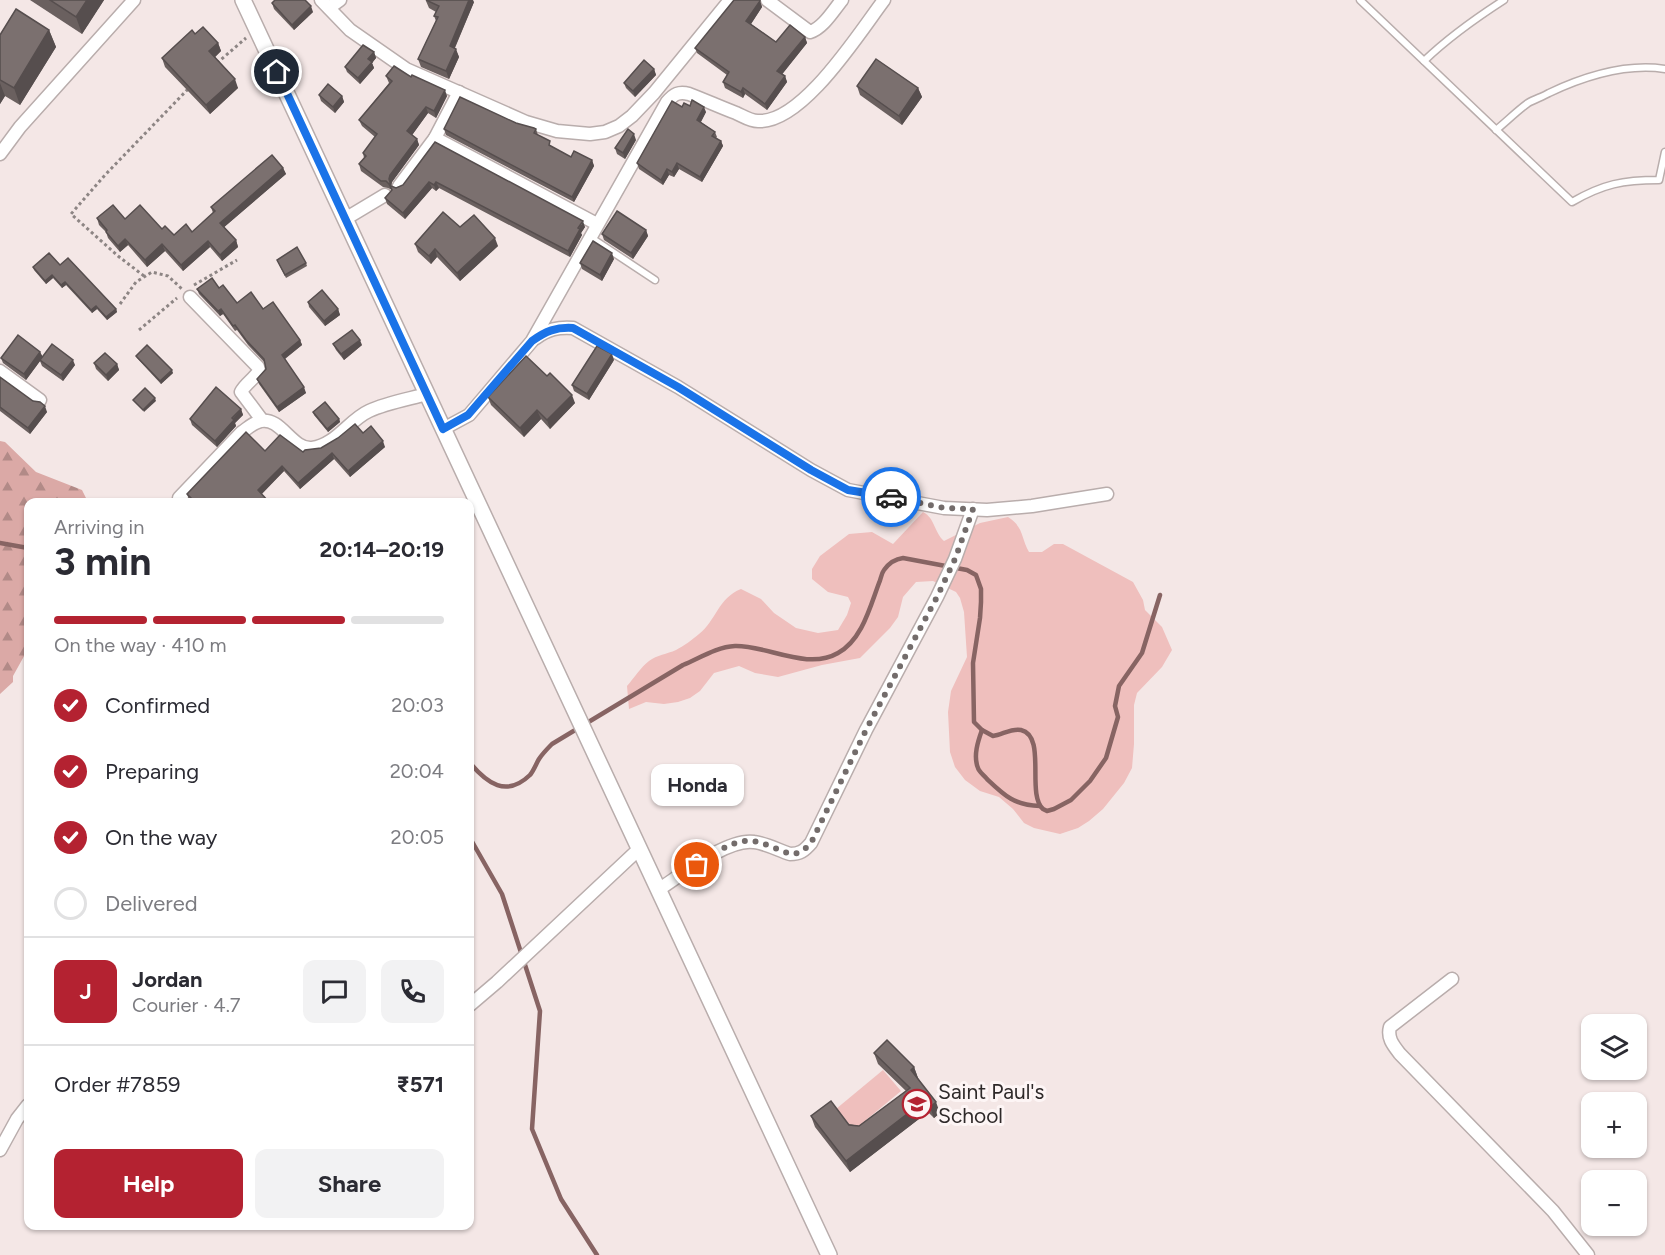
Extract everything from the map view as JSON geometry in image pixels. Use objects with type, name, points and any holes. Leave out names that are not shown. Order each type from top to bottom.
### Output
[{"type":"street","points":[[0,154],[20,127],[134,0]]},
{"type":"street","points":[[243,0],[658,890],[781,1145],[829,1255]]},
{"type":"street","points":[[340,0],[325,4],[350,30],[406,69],[526,122],[557,131],[590,134],[605,132],[619,126],[632,116],[654,93],[729,0]]},
{"type":"street","points":[[767,0],[810,32],[821,25],[842,0]]},
{"type":"street","points":[[443,429],[468,415],[532,341],[667,102],[676,94],[685,92],[755,121],[783,116],[816,87],[884,0]]},
{"type":"street","points":[[399,186],[435,138],[459,92]]},
{"type":"street","points":[[435,138],[597,224]]},
{"type":"street","points":[[345,219],[385,195]]},
{"type":"street","points":[[190,297],[258,368],[256,377],[241,392],[262,420],[279,427],[300,446],[312,448],[328,442],[367,412],[427,394]]},
{"type":"street","points":[[548,314],[678,387],[811,470],[848,490],[944,508],[987,510],[1032,506],[1107,494]]},
{"type":"street","points":[[532,341],[544,332],[558,327],[573,328]]},
{"type":"street","points":[[0,371],[40,400]]},
{"type":"street","points":[[179,498],[242,432],[262,420]]},
{"type":"street","points":[[658,890],[716,852],[733,844],[753,841],[795,854],[802,852],[811,843],[866,730],[947,576],[973,509]]},
{"type":"street","points":[[474,1002],[639,849]]},
{"type":"street","points":[[1452,980],[1390,1027],[1389,1037],[1392,1044],[1553,1211],[1588,1255]]},
{"type":"street","points":[[0,1150],[24,1110]]},
{"type":"lane","points":[[1360,0],[1572,202],[1589,192],[1611,184],[1632,180],[1659,180],[1665,152]]},
{"type":"lane","points":[[1424,61],[1472,20],[1504,0]]},
{"type":"lane","points":[[1496,130],[1528,103],[1568,84],[1599,73],[1646,68],[1665,69]]},
{"type":"lane","points":[[590,237],[655,280]]},
{"type":"path","points":[[212,68],[257,30]]},
{"type":"path","points":[[144,276],[71,214],[105,175],[195,82]]},
{"type":"path","points":[[120,304],[136,282],[152,272],[168,276],[190,297]]},
{"type":"shaded area","points":[[923,512],[930,518],[944,541],[980,523],[1008,517],[1020,529],[1029,552],[1042,552],[1054,544],[1063,544],[1133,582],[1143,600],[1145,610],[1162,627],[1172,650],[1162,667],[1137,693],[1134,705],[1132,768],[1124,783],[1103,809],[1089,821],[1078,828],[1060,834],[1034,828],[1024,823],[999,797],[980,791],[965,780],[955,767],[950,752],[948,712],[951,691],[967,657],[964,612],[956,592],[933,581],[916,582],[903,597],[898,617],[890,628],[860,658],[778,677],[755,673],[739,666],[714,673],[700,691],[690,698],[664,704],[646,702],[629,709],[627,686],[643,666],[652,659],[676,650],[694,638],[710,623],[727,598],[741,589],[761,599],[774,613],[796,628],[818,633],[838,630],[851,603],[848,597],[828,592],[812,579],[812,569],[820,556],[849,534],[872,532],[893,544]]},
{"type":"shaded area","points":[[883,1070],[901,1091],[854,1130],[836,1109]]},
{"type":"green space","points":[[0,441],[5,442],[36,472],[82,490],[86,498],[24,498],[24,656],[13,676],[13,682],[0,694]]},
{"type":"building","points":[[50,0],[87,0],[76,17]]},
{"type":"building","points":[[275,0],[305,0],[311,6],[292,25],[272,3]]},
{"type":"building","points":[[426,0],[469,0],[450,46],[456,49],[446,71],[418,59],[438,17],[434,16],[439,6]]},
{"type":"building","points":[[734,0],[760,0],[746,21],[776,42],[790,25],[805,37],[777,71],[785,76],[765,104],[743,88],[741,92],[723,82],[729,72],[695,48]]},
{"type":"building","points":[[16,9],[49,30],[14,88],[0,80],[0,35]]},
{"type":"building","points":[[203,27],[218,43],[209,51],[235,79],[206,105],[162,58],[192,30],[195,34]]},
{"type":"building","points":[[363,45],[374,52],[368,59],[372,62],[358,78],[345,67]]},
{"type":"building","points":[[876,59],[918,88],[899,116],[857,86]]},
{"type":"building","points":[[644,60],[654,69],[633,91],[624,83]]},
{"type":"building","points":[[394,66],[411,77],[412,75],[445,90],[434,111],[426,107],[407,131],[417,139],[390,175],[391,186],[396,188],[403,185],[435,142],[583,221],[568,251],[436,182],[434,185],[429,182],[403,213],[385,198],[392,190],[389,184],[381,181],[359,164],[366,156],[363,153],[377,134],[359,120],[392,81],[386,76]]},
{"type":"building","points":[[328,84],[342,96],[333,107],[319,95]]},
{"type":"building","points":[[460,97],[516,123],[536,129],[534,133],[550,141],[549,145],[571,157],[574,151],[592,160],[572,197],[444,129]]},
{"type":"building","points":[[692,100],[704,107],[697,120],[715,132],[712,136],[721,141],[700,177],[677,163],[672,172],[667,169],[661,180],[637,163],[672,101],[682,107],[684,103],[690,106]]},
{"type":"building","points":[[628,129],[634,134],[623,153],[615,148]]},
{"type":"building","points":[[272,155],[283,168],[220,223],[236,240],[220,255],[208,241],[181,265],[162,244],[145,260],[125,239],[118,246],[97,218],[113,205],[125,219],[140,205],[162,229],[165,226],[174,235],[186,224],[192,232],[215,211],[211,207]]},
{"type":"building","points":[[617,211],[646,230],[631,253],[602,234]]},
{"type":"building","points":[[443,212],[460,227],[474,215],[495,238],[457,273],[435,249],[429,256],[415,244]]},
{"type":"building","points":[[593,241],[612,253],[600,275],[580,263]]},
{"type":"building","points":[[297,247],[306,263],[285,275],[277,260]]},
{"type":"building","points":[[49,253],[60,265],[68,258],[116,309],[106,317],[96,306],[91,310],[65,282],[61,285],[52,275],[45,281],[33,267]]},
{"type":"building","points":[[212,278],[219,288],[223,285],[237,303],[251,292],[263,309],[273,302],[300,340],[282,355],[304,387],[277,407],[257,379],[266,369],[264,359],[235,325],[233,326],[221,309],[218,311],[197,289]]},
{"type":"building","points":[[322,290],[338,309],[324,321],[308,302]]},
{"type":"building","points":[[352,330],[360,340],[341,354],[333,344]]},
{"type":"building","points":[[18,335],[40,352],[24,374],[1,358]]},
{"type":"building","points":[[52,344],[73,360],[61,375],[40,360]]},
{"type":"building","points":[[147,345],[172,370],[160,381],[136,356]]},
{"type":"building","points":[[597,346],[612,354],[587,394],[572,385]]},
{"type":"building","points":[[105,353],[117,364],[106,375],[94,363]]},
{"type":"building","points":[[526,356],[547,376],[550,373],[572,395],[547,420],[537,410],[520,428],[488,397]]},
{"type":"building","points":[[0,377],[33,401],[45,406],[28,428],[0,407]]},
{"type":"building","points":[[216,387],[241,409],[215,441],[190,419]]},
{"type":"building","points":[[145,388],[155,398],[143,410],[133,400]]},
{"type":"building","points":[[325,402],[339,419],[327,429],[313,412]]},
{"type":"building","points":[[355,424],[363,433],[371,426],[383,441],[348,471],[332,453],[298,483],[282,466],[258,490],[265,498],[191,498],[187,494],[246,432],[265,451],[280,435],[303,452],[321,448]]},
{"type":"building","points":[[887,1040],[914,1067],[911,1070],[936,1102],[930,1107],[924,1101],[846,1161],[811,1116],[831,1101],[849,1125],[859,1126],[910,1088],[874,1053]]},
{"type":"waterway","points":[[0,543],[24,547]]},
{"type":"waterway","points":[[474,767],[490,782],[505,787],[513,786],[530,775],[552,744],[683,665],[721,648],[747,647],[813,659],[826,658],[838,653],[853,640],[859,631],[884,570],[892,562],[903,558],[967,570],[976,575],[981,589],[981,602],[973,663],[974,722],[993,736],[1017,730],[1029,735],[1035,754],[1038,802],[1047,811],[1071,800],[1090,781],[1106,758],[1118,717],[1115,706],[1119,686],[1142,653],[1160,595]]},
{"type":"waterway","points":[[982,730],[976,754],[979,771],[1010,798],[1023,804],[1040,806]]},
{"type":"waterway","points":[[474,845],[502,894],[540,1011],[532,1129],[561,1199],[597,1255]]},
{"type":"way so far","points":[[697,865],[716,852],[741,842],[753,841],[790,854],[802,852],[811,843],[866,730],[937,597],[955,559],[973,509],[944,508],[891,497]]},
{"type":"place","name":"Honda","points":[[697,865]]},
{"type":"place","name":"Saint Paul's School","points":[[917,1104]]},
{"type":"route","points":[[277,72],[443,429],[468,415],[532,341],[544,332],[558,327],[573,328],[678,387],[811,470],[848,490],[891,497]]}]
